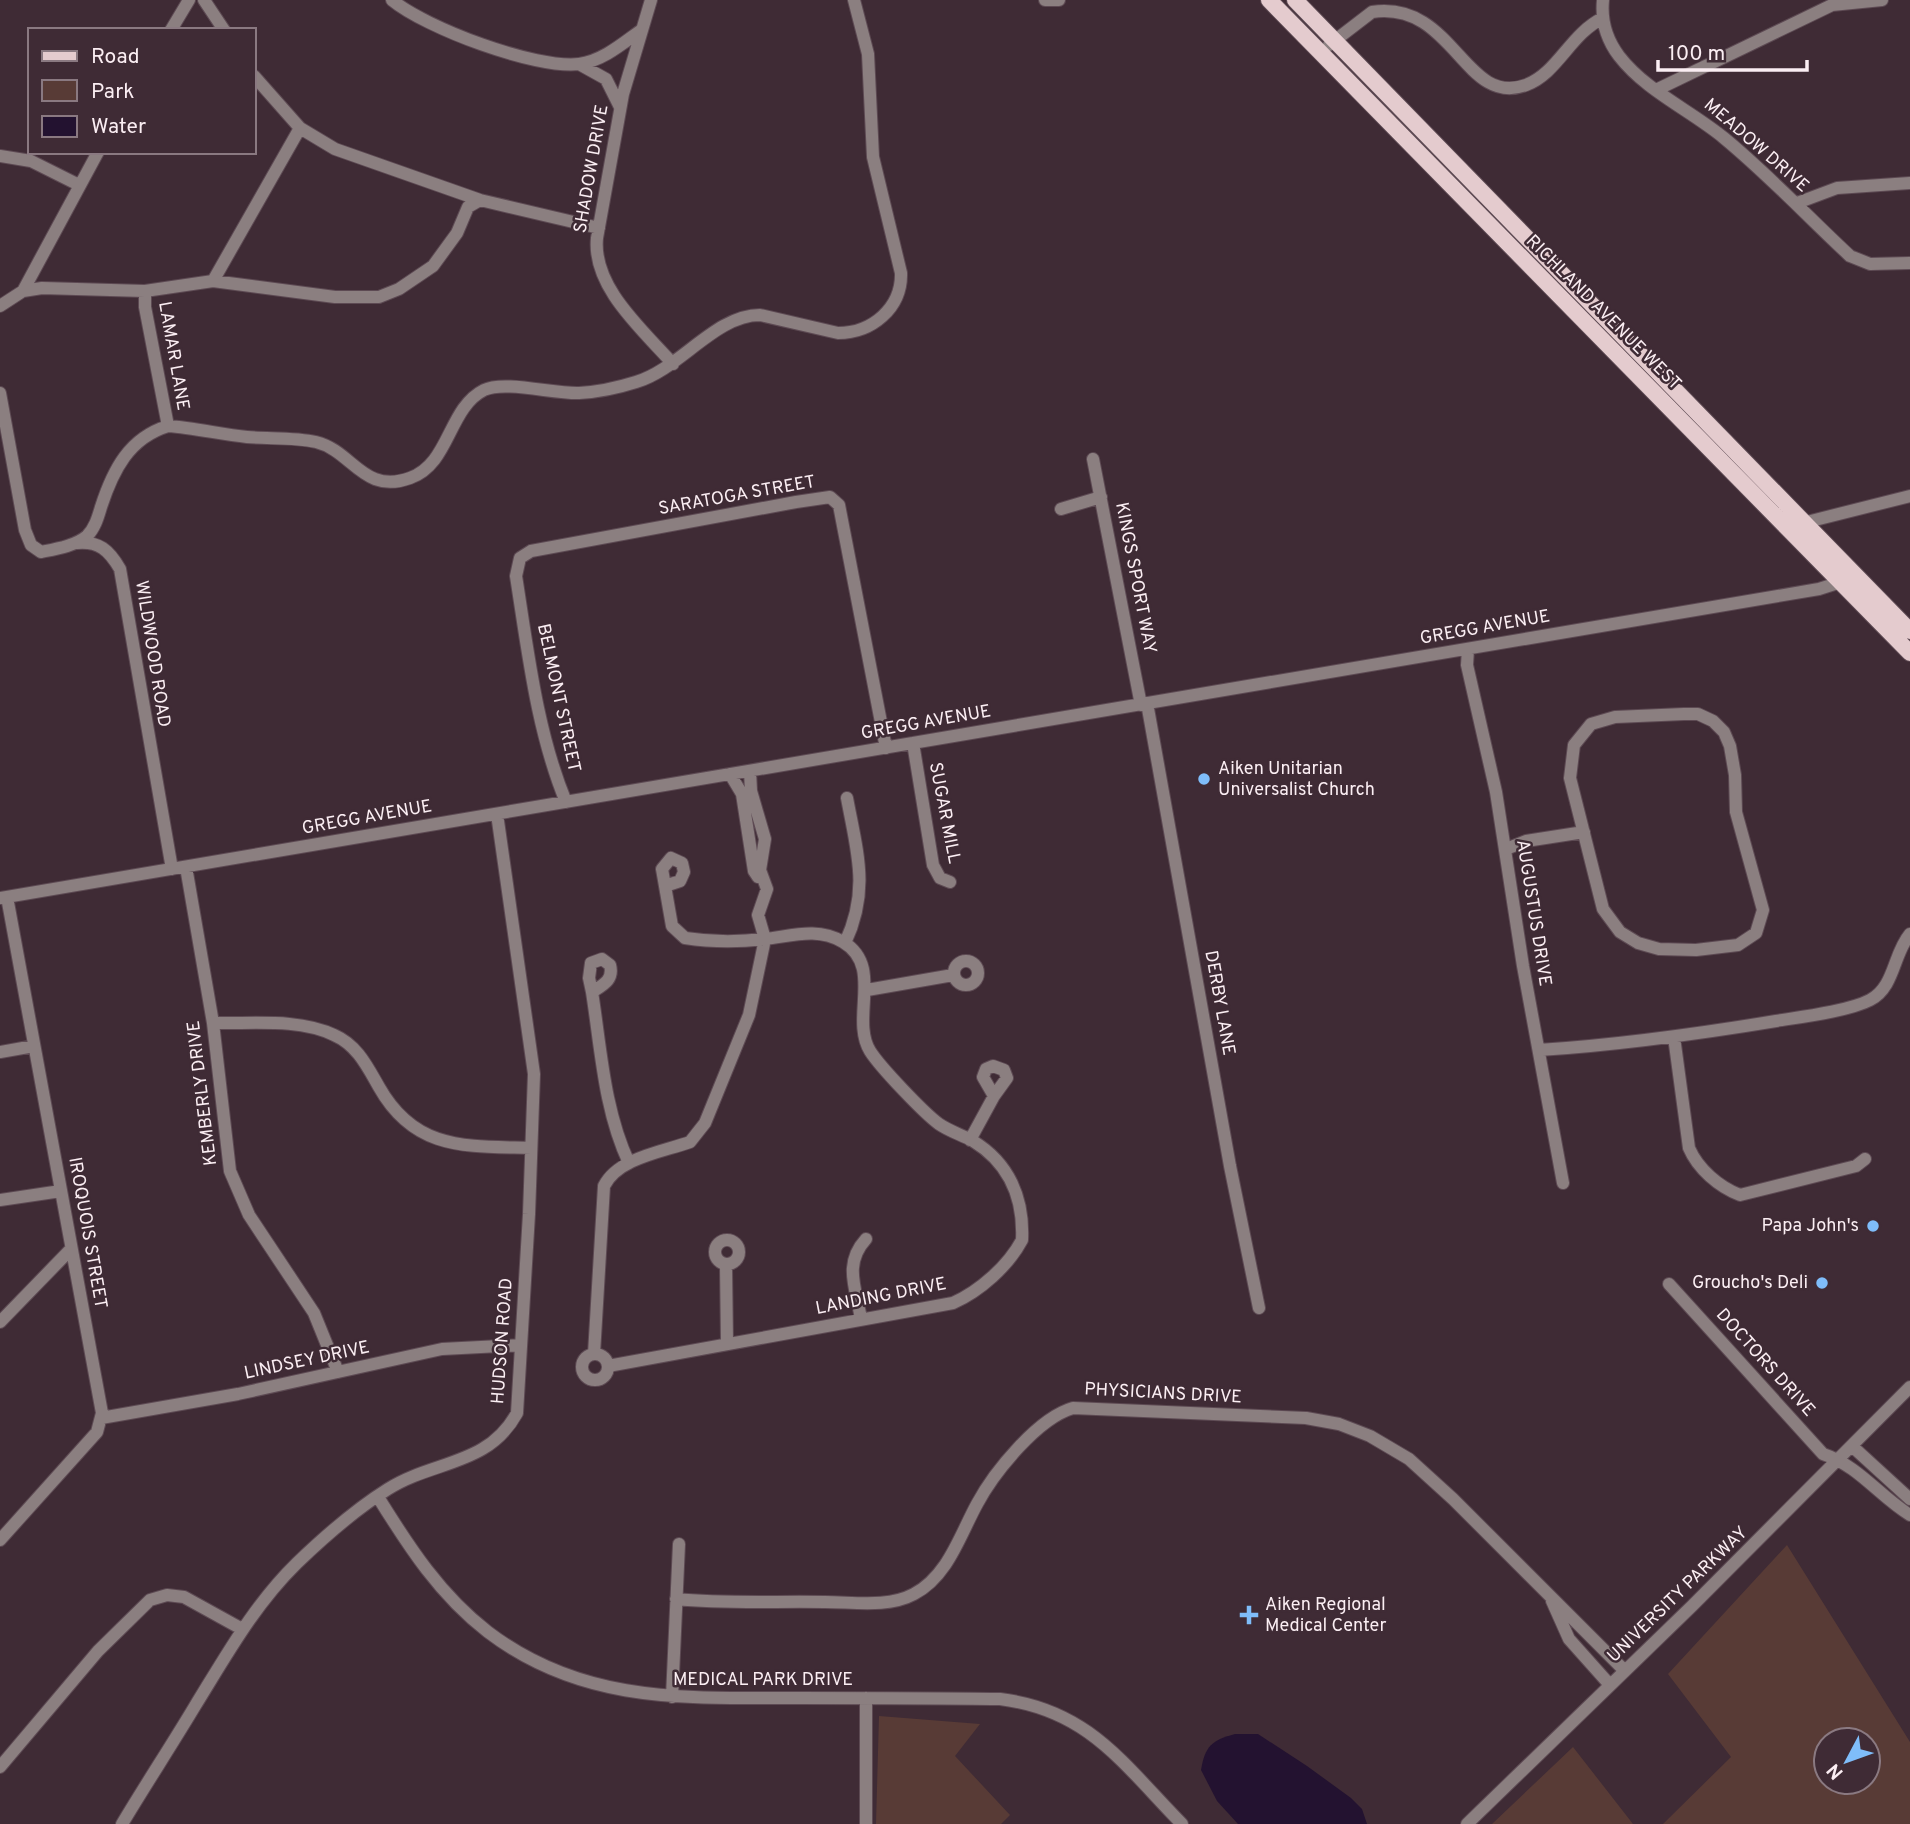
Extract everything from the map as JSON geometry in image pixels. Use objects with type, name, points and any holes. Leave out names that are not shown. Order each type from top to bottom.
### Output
[{"type":"main road","name":"RICHLAND AVENUE WEST","points":[[1269,0],[1850,579],[1910,631]]},
{"type":"main road","name":"RICHLAND AVENUE WEST","points":[[1295,0],[1797,526]]},
{"type":"main road","name":"RICHLAND AVENUE WEST","points":[[1850,579],[1910,653]]},
{"type":"street","points":[[172,28],[189,0]]},
{"type":"street","points":[[204,0],[223,28]]},
{"type":"street","points":[[392,0],[446,33],[519,54],[579,64],[606,79],[620,108]]},
{"type":"street","name":"SHADOW DRIVE","points":[[651,0],[640,30],[620,108],[596,247],[602,274],[631,315],[673,364]]},
{"type":"street","points":[[0,393],[28,541],[41,552],[86,537],[95,525],[114,474],[126,454],[150,432],[168,426],[316,442],[373,480],[391,481],[410,478],[425,468],[439,454],[471,400],[488,388],[592,392],[639,381],[673,364],[723,326],[739,318],[760,315],[816,330],[849,333],[877,321],[898,296],[900,267],[873,158],[868,54],[854,0]]},
{"type":"street","points":[[1045,0],[1059,0]]},
{"type":"street","points":[[1320,52],[1371,12],[1417,14],[1437,26],[1481,78],[1510,89],[1537,80],[1581,31],[1603,18],[1603,0]]},
{"type":"street","points":[[1656,90],[1832,5],[1882,0]]},
{"type":"street","name":"MEADOW DRIVE","points":[[1603,18],[1618,55],[1656,90],[1724,138],[1856,260],[1870,264],[1910,262]]},
{"type":"street","points":[[579,64],[608,53],[640,30]]},
{"type":"street","points":[[256,78],[300,128],[323,144],[369,163],[480,200],[519,206],[599,228]]},
{"type":"street","points":[[213,281],[300,128]]},
{"type":"street","points":[[23,291],[97,154]]},
{"type":"street","points":[[0,156],[31,161],[79,185]]},
{"type":"street","points":[[1797,203],[1819,192],[1837,188],[1910,183]]},
{"type":"street","points":[[0,306],[23,291],[42,288],[145,291],[213,281],[335,297],[368,298],[388,294],[433,266],[457,233],[468,208],[480,200]]},
{"type":"street","name":"LAMAR LANE","points":[[145,291],[168,426]]},
{"type":"street","name":"KINGS SPORT WAY","points":[[1093,459],[1144,704]]},
{"type":"street","points":[[1797,526],[1910,496]]},
{"type":"street","points":[[1060,509],[1101,497]]},
{"type":"street","name":"SARATOGA STREET","points":[[520,599],[517,563],[531,551],[796,502],[834,499],[842,514],[886,748]]},
{"type":"street","name":"WILDWOOD ROAD","points":[[73,543],[100,545],[112,556],[120,569],[172,869]]},
{"type":"street","name":"GREGG AVENUE","points":[[4,898],[1819,589],[1850,579]]},
{"type":"street","name":"BELMONT STREET","points":[[520,599],[552,767],[566,802]]},
{"type":"street","name":"AUGUSTUS DRIVE","points":[[1468,649],[1467,665],[1506,849],[1563,1183]]},
{"type":"street","name":"DERBY LANE","points":[[1144,704],[1259,1308]]},
{"type":"street","points":[[1691,714],[1707,717],[1724,732],[1730,746],[1735,775],[1736,812],[1746,859],[1763,903],[1761,925],[1751,938],[1738,945],[1696,950],[1659,949],[1627,938],[1613,926],[1603,909],[1584,832],[1570,778],[1571,756],[1585,730],[1597,721],[1615,717],[1691,714]]},
{"type":"street","name":"SUGAR MILL","points":[[913,743],[933,865],[940,878],[950,882]]},
{"type":"street","name":"LANDING DRIVE","points":[[750,771],[751,791],[764,830],[760,870],[767,889],[758,915],[765,939],[749,1015],[701,1130],[690,1142],[629,1163],[611,1175],[603,1192],[594,1354],[583,1365],[587,1378],[599,1379],[608,1366],[962,1299],[1004,1265],[1017,1249],[1022,1240],[1023,1226],[1014,1186],[1003,1165],[970,1140],[942,1126],[926,1113],[870,1051],[863,1021],[867,990],[860,964],[845,943]]},
{"type":"street","points":[[730,774],[742,794],[754,871],[767,889]]},
{"type":"street","points":[[664,886],[671,922],[685,939],[765,939],[804,933],[845,943],[855,923],[862,876],[847,798]]},
{"type":"street","name":"HUDSON ROAD","points":[[122,1824],[242,1629],[298,1562],[377,1497],[410,1477],[481,1452],[498,1439],[517,1413],[534,1074],[497,814]]},
{"type":"street","points":[[1506,849],[1526,841],[1584,832]]},
{"type":"street","name":"KEMBERLY DRIVE","points":[[186,867],[213,1023],[224,1141],[235,1186],[249,1215],[303,1292],[338,1372]]},
{"type":"street","name":"IROQUOIS STREET","points":[[4,898],[101,1396],[101,1418]]},
{"type":"street","points":[[1539,1050],[1674,1037],[1810,1016],[1869,1001],[1885,988],[1898,948],[1910,934]]},
{"type":"street","points":[[867,990],[953,975]]},
{"type":"street","points":[[592,992],[607,1095],[617,1136],[629,1163]]},
{"type":"street","points":[[213,1023],[294,1025],[334,1034],[357,1052],[388,1101],[424,1135],[468,1147],[531,1148]]},
{"type":"street","points":[[1674,1037],[1689,1148],[1695,1161],[1727,1190],[1740,1195],[1856,1166],[1865,1159]]},
{"type":"street","points":[[0,1052],[34,1046]]},
{"type":"street","points":[[970,1140],[994,1096]]},
{"type":"street","points":[[0,1200],[61,1191]]},
{"type":"street","points":[[861,1319],[852,1263],[855,1251],[866,1239]]},
{"type":"street","points":[[0,1322],[71,1249]]},
{"type":"street","points":[[726,1266],[727,1342]]},
{"type":"street","name":"DOCTORS DRIVE","points":[[1669,1284],[1822,1454],[1839,1460],[1910,1515]]},
{"type":"street","name":"LINDSEY DRIVE","points":[[101,1418],[442,1349],[521,1345]]},
{"type":"street","points":[[594,1354],[608,1366]]},
{"type":"street","name":"UNIVERSITY PARKWAY","points":[[1467,1824],[1853,1447],[1910,1387]]},
{"type":"street","name":"PHYSICIANS DRIVE","points":[[676,1599],[878,1603],[909,1597],[924,1588],[942,1568],[956,1549],[982,1494],[1017,1451],[1048,1420],[1079,1407],[1306,1418],[1354,1429],[1409,1459],[1625,1671]]},
{"type":"street","points":[[0,1540],[97,1432],[101,1418]]},
{"type":"street","points":[[1853,1447],[1910,1499]]},
{"type":"street","name":"MEDICAL PARK DRIVE","points":[[377,1497],[438,1586],[470,1617],[508,1645],[584,1681],[623,1691],[671,1697],[1000,1699],[1054,1710],[1091,1733],[1182,1824]]},
{"type":"street","points":[[671,1697],[679,1544]]},
{"type":"street","points":[[0,1768],[99,1651],[150,1600],[167,1595],[184,1597],[242,1629]]},
{"type":"street","name":"PHYSICIANS DRIVE","points":[[1550,1597],[1569,1639],[1610,1685]]},
{"type":"street","points":[[866,1698],[866,1824]]},
{"type":"green space","points":[[1787,1545],[1910,1742],[1910,1824],[1663,1824],[1731,1757],[1668,1674]]},
{"type":"green space","points":[[879,1716],[980,1724],[955,1756],[1010,1815],[1001,1824],[876,1824]]},
{"type":"green space","points":[[1573,1747],[1633,1824],[1492,1824]]},
{"type":"water","points":[[1235,1734],[1258,1734],[1307,1766],[1351,1798],[1362,1809],[1367,1824],[1238,1824],[1217,1801],[1201,1770],[1211,1745]]},
{"type":"place","name":"Aiken Unitarian Universalist Church","points":[[1204,779]]},
{"type":"place","name":"Papa John's","points":[[1873,1226]]},
{"type":"place","name":"Groucho's Deli","points":[[1822,1283]]},
{"type":"place","name":"Aiken Regional Medical Center","points":[[1249,1615]]}]
